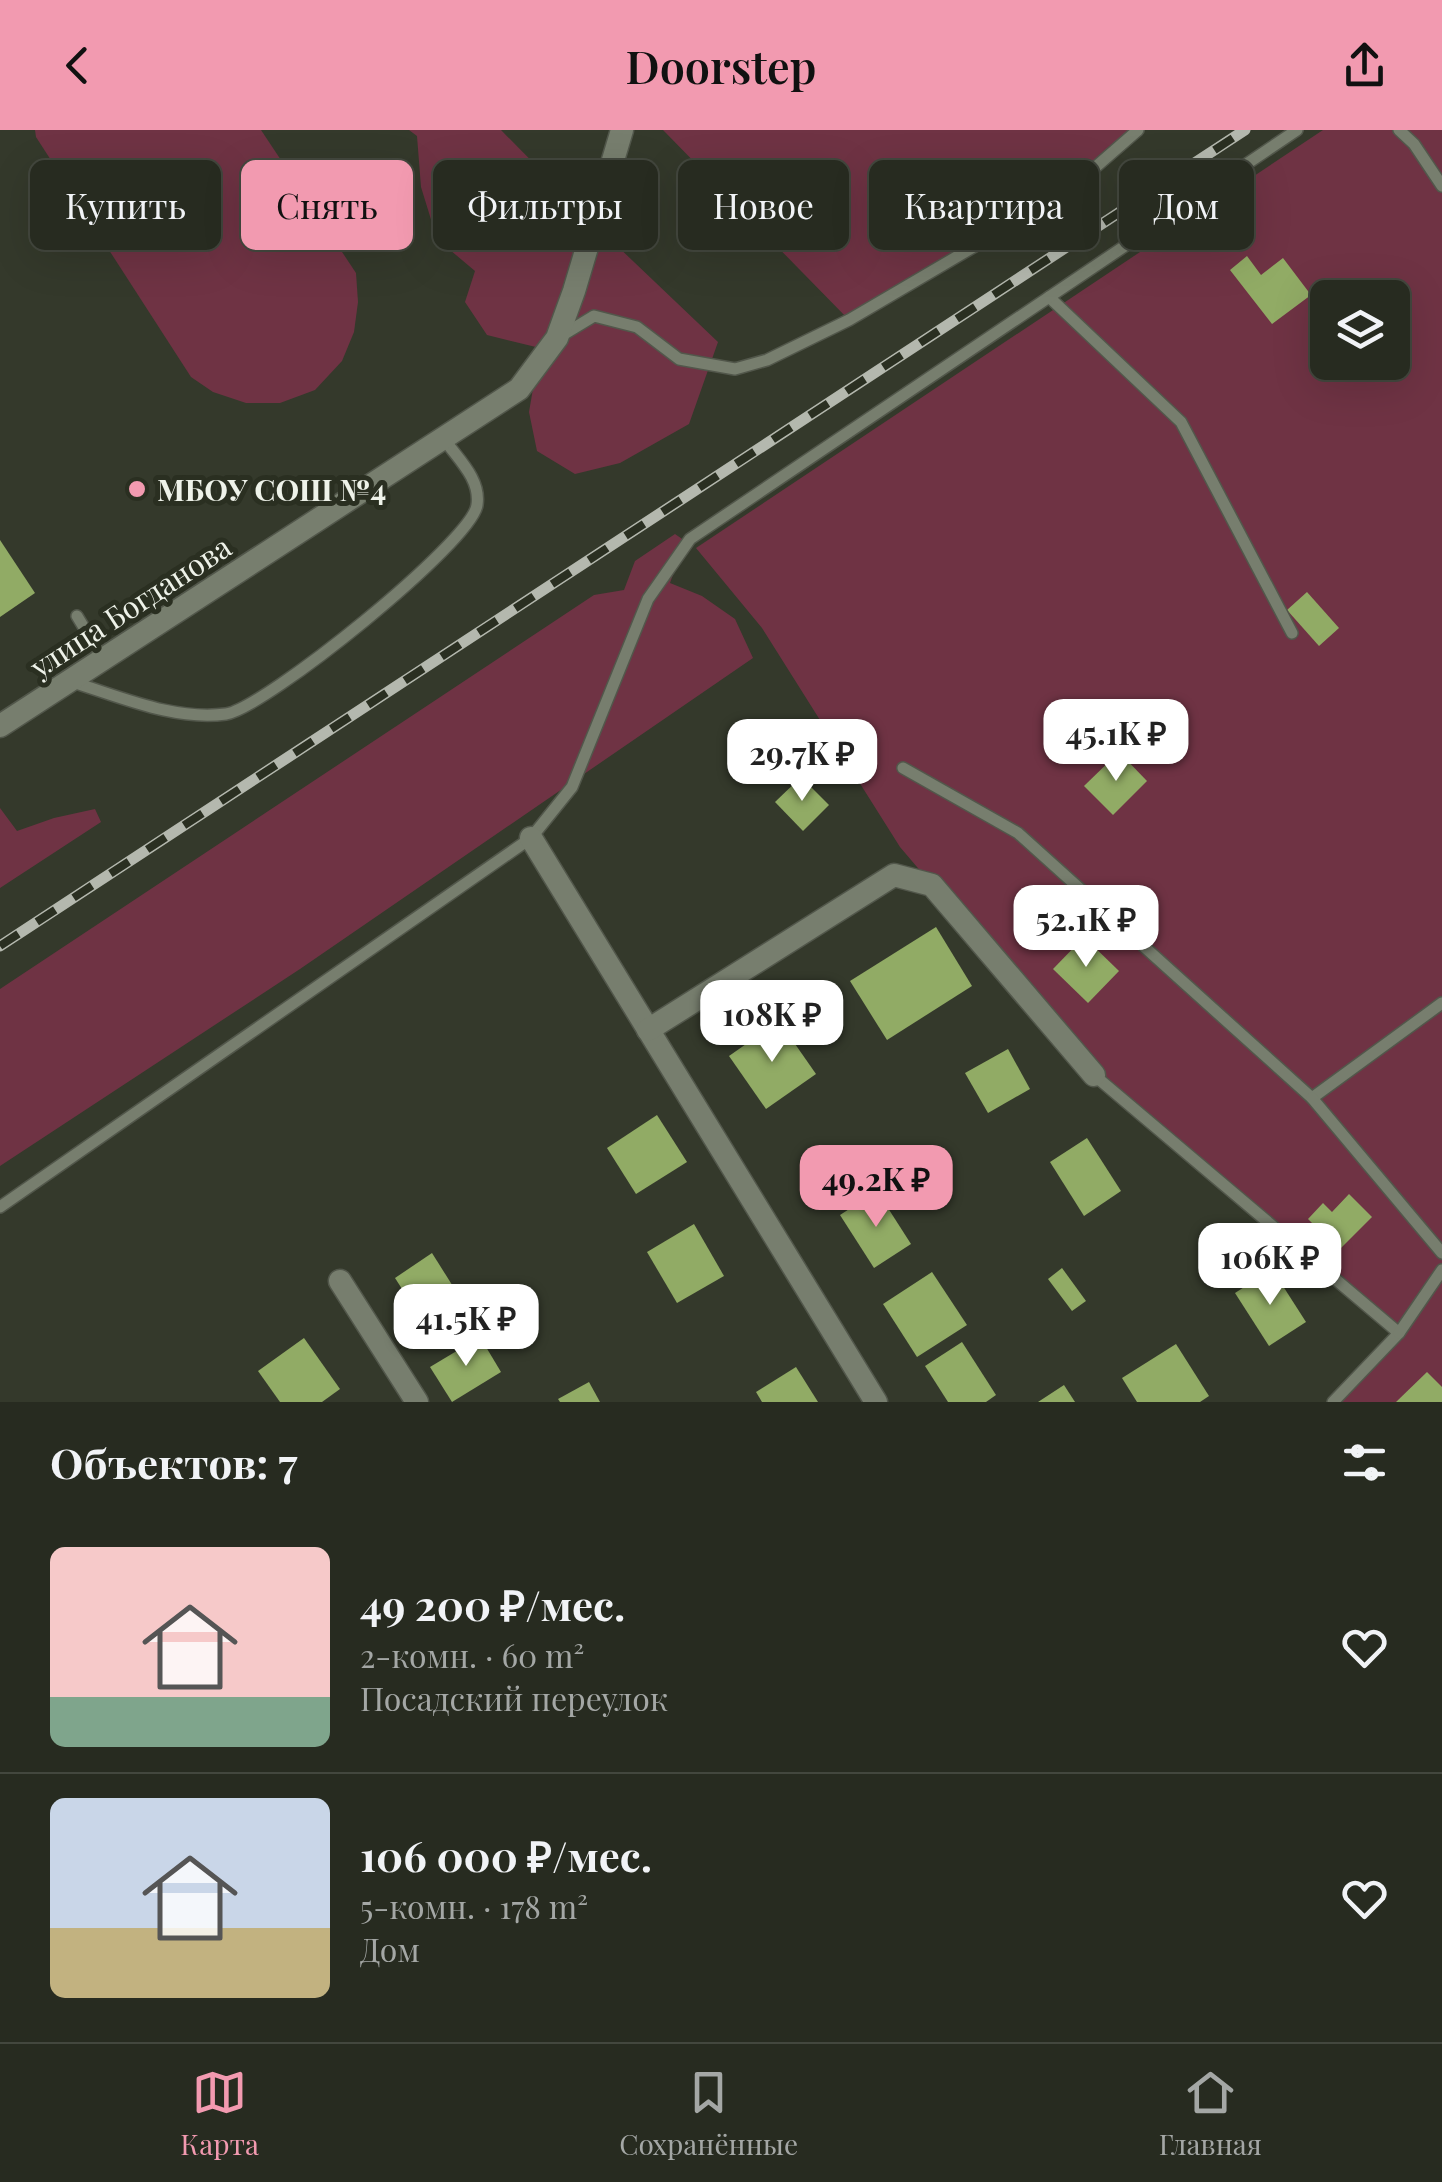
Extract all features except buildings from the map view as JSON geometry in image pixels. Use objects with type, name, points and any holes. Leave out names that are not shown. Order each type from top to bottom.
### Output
[{"type":"street","name":"улица Богданова","points":[[0,726],[520,390],[557,338],[622,130]]},
{"type":"street","points":[[531,838],[876,1402]]},
{"type":"street","points":[[648,1030],[894,875],[932,884],[1094,1075]]},
{"type":"street","points":[[340,1281],[417,1402]]},
{"type":"lane","points":[[557,338],[594,316],[637,327],[680,359],[734,370],[767,360],[849,320],[1067,192],[1138,130]]},
{"type":"lane","points":[[0,1206],[531,838],[572,788],[648,599],[690,539],[1297,130]]},
{"type":"lane","points":[[1399,130],[1414,144],[1442,186]]},
{"type":"lane","points":[[1049,297],[1181,422],[1292,633]]},
{"type":"lane","points":[[70,680],[152,707],[198,716],[232,714],[258,701],[409,586],[477,510],[478,486],[444,439]]},
{"type":"lane","points":[[77,616],[102,659]]},
{"type":"lane","points":[[903,768],[1018,834],[1312,1098],[1442,1253]]},
{"type":"lane","points":[[1312,1098],[1442,1004]]},
{"type":"lane","points":[[1094,1075],[1399,1333]]},
{"type":"lane","points":[[1333,1402],[1399,1333],[1442,1270]]},
{"type":"shaded area","points":[[35,130],[261,130],[281,160],[241,160],[241,250],[341,250],[356,273],[358,302],[354,332],[342,361],[315,390],[280,403],[246,403],[213,392],[191,377],[109,250],[221,250],[221,160],[51,160]]},
{"type":"shaded area","points":[[409,130],[501,130],[531,160],[433,160],[433,226],[421,187],[417,136]]},
{"type":"shaded area","points":[[663,130],[1138,130],[1099,164],[1099,160],[869,160],[869,250],[968,250],[849,320],[780,250],[849,250],[849,160],[692,160]]},
{"type":"shaded area","points":[[1323,130],[1442,130],[1442,1402],[1333,1402],[1398,1334],[1094,1075],[900,847],[762,628],[696,548],[1143,250],[1254,250],[1254,176]]},
{"type":"shaded area","points":[[450,250],[621,250],[718,342],[689,424],[620,463],[575,474],[537,451],[529,412],[540,348],[487,335],[465,302],[475,271]]},
{"type":"shaded area","points":[[675,534],[685,541],[670,583],[702,596],[735,619],[753,658],[300,969],[0,1166],[0,989],[594,595],[624,590],[635,561]]},
{"type":"shaded area","points":[[0,808],[17,831],[95,809],[101,822],[0,888]]},
{"type":"railway","points":[[0,946],[1245,130]]},
{"type":"place","name":"МБОУ СОШ №4","points":[[137,489]]}]
